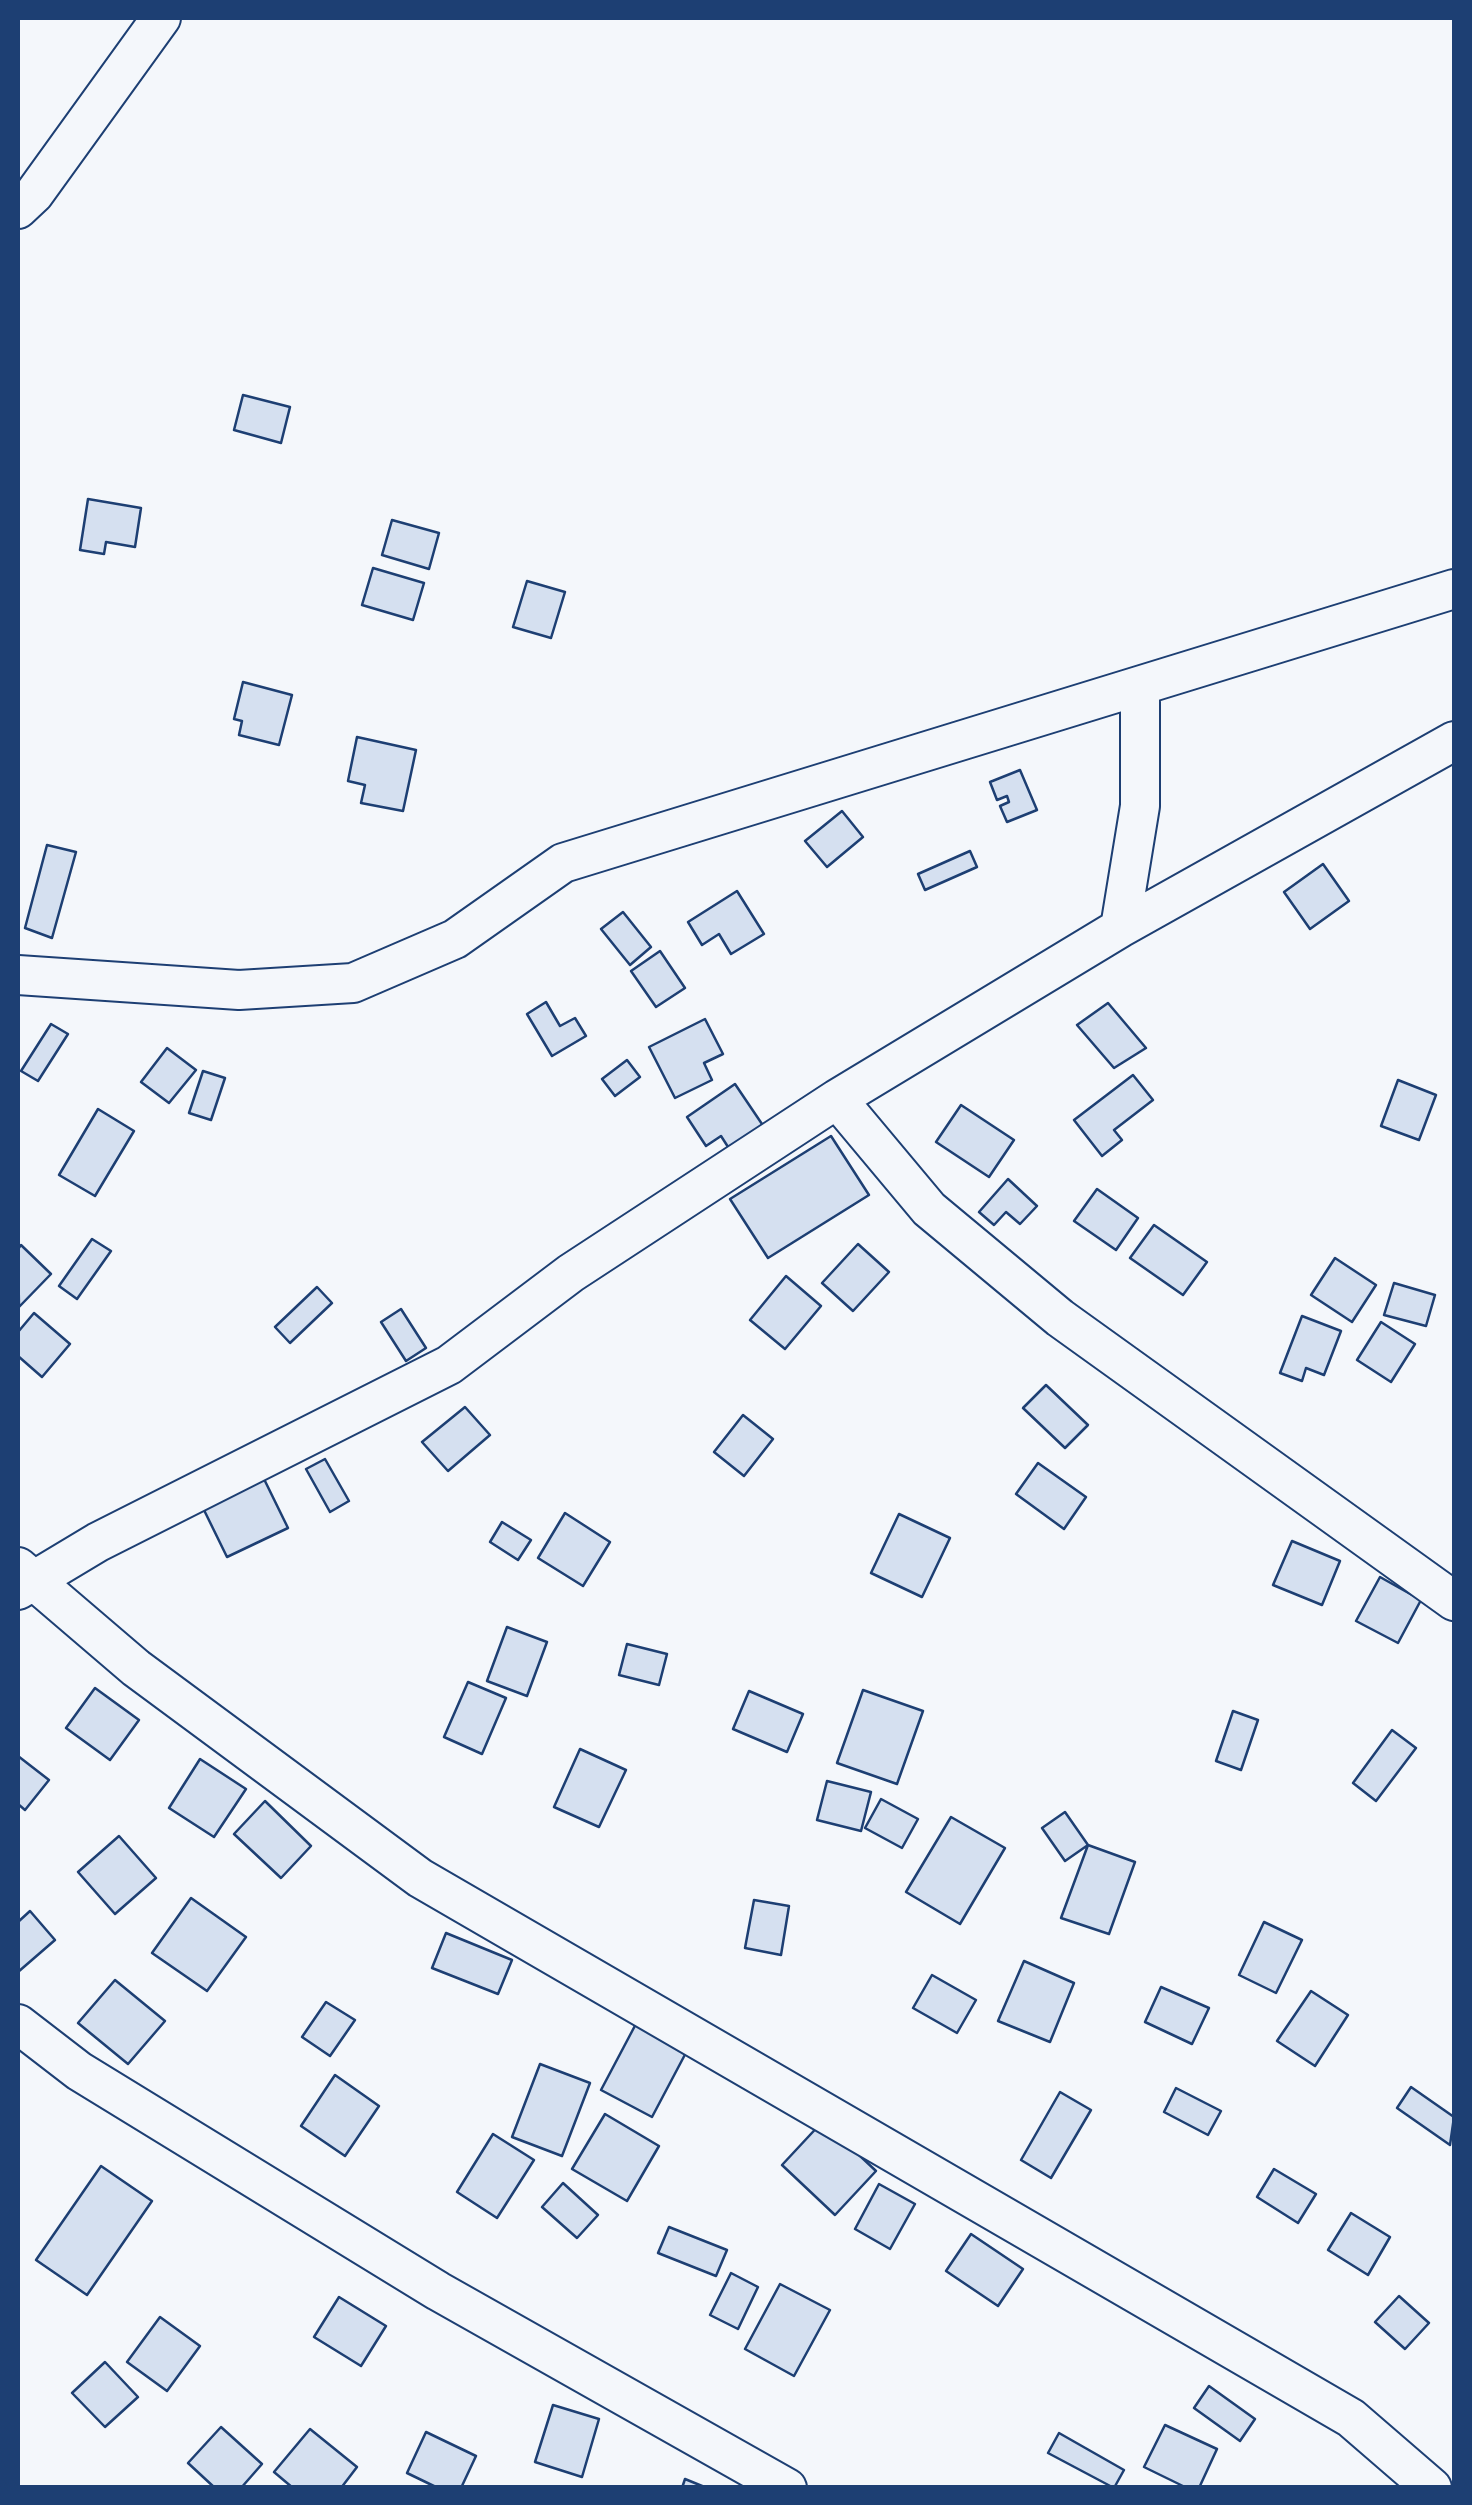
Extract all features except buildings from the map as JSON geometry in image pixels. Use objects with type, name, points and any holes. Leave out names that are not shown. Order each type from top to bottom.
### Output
[{"type":"street","points":[[18,208],[34,194],[161,18]]},
{"type":"street","points":[[18,975],[239,990],[354,983],[455,938],[563,863],[1454,589]]},
{"type":"street","points":[[1120,928],[1140,806],[1140,687]]},
{"type":"street","points":[[1432,2488],[1350,2418],[420,1878],[136,1668],[23,1579],[449,1365],[571,1274],[837,1099],[1120,928],[1454,742]]},
{"type":"street","points":[[837,1099],[929,1209],[1060,1318],[1454,1601]]},
{"type":"street","points":[[18,2024],[80,2071],[438,2291],[787,2488]]}]
